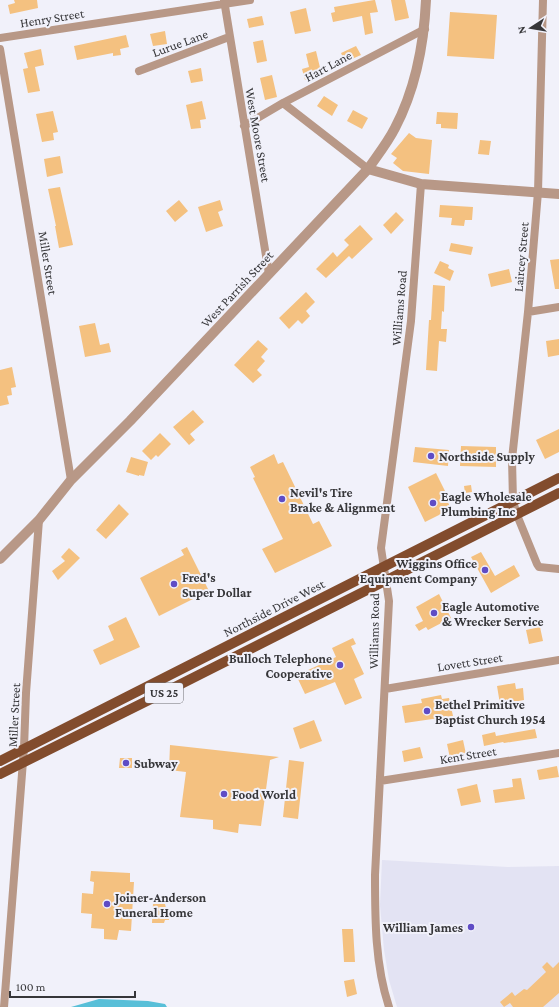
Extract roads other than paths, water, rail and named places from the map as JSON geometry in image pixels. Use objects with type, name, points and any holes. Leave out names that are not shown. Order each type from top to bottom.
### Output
[{"type":"main road","name":"Northside Drive West","points":[[0,760],[559,478]]},
{"type":"main road","name":"Northside Drive West","points":[[0,774],[23,761],[173,688],[559,493]]},
{"type":"street","name":"Henry Street","points":[[0,38],[224,2],[250,0]]},
{"type":"street","name":"West Parrish Street","points":[[0,559],[40,520],[71,480],[135,416],[368,169],[395,129],[415,79],[425,29],[426,0]]},
{"type":"street","name":"Laircey Street","points":[[543,0],[538,192],[528,312],[512,459],[513,501],[517,515],[539,567],[559,569]]},
{"type":"street","name":"West Moore Street","points":[[224,2],[269,274]]},
{"type":"street","name":"Hart Lane","points":[[244,126],[284,103],[425,29]]},
{"type":"street","name":"Lurue Lane","points":[[139,71],[229,37]]},
{"type":"street","name":"Miller Street","points":[[0,49],[71,480]]},
{"type":"street","points":[[284,103],[368,169],[421,184],[559,194]]},
{"type":"street","name":"Williams Road","points":[[389,1007],[381,975],[374,914],[389,601],[381,548],[411,321],[421,184]]},
{"type":"street","points":[[528,312],[559,307]]},
{"type":"street","name":"Miller Street","points":[[4,1007],[40,520]]},
{"type":"street","name":"Lovett Street","points":[[385,689],[559,660]]},
{"type":"street","name":"Kent Street","points":[[380,781],[559,753]]},
{"type":"water","points":[[99,999],[148,1001],[165,1004],[167,1007],[71,1007]]},
{"type":"place","name":"Northside Supply","points":[[431,456]]},
{"type":"place","name":"Nevil's Tire Brake & Alignment","points":[[282,499]]},
{"type":"place","name":"Eagle Wholesale Plumbing Inc","points":[[433,503]]},
{"type":"place","name":"Wiggins Office Equipment Company","points":[[485,570]]},
{"type":"place","name":"Fred's Super Dollar","points":[[174,584]]},
{"type":"place","name":"Eagle Automotive & Wrecker Service","points":[[434,613]]},
{"type":"place","name":"Bulloch Telephone Cooperative","points":[[340,665]]},
{"type":"place","name":"Bethel Primitive Baptist Church 1954","points":[[427,711]]},
{"type":"place","name":"Subway","points":[[126,763]]},
{"type":"place","name":"Food World","points":[[224,794]]},
{"type":"place","name":"Joiner-Anderson Funeral Home","points":[[107,904]]},
{"type":"place","name":"William James","points":[[471,927]]}]
